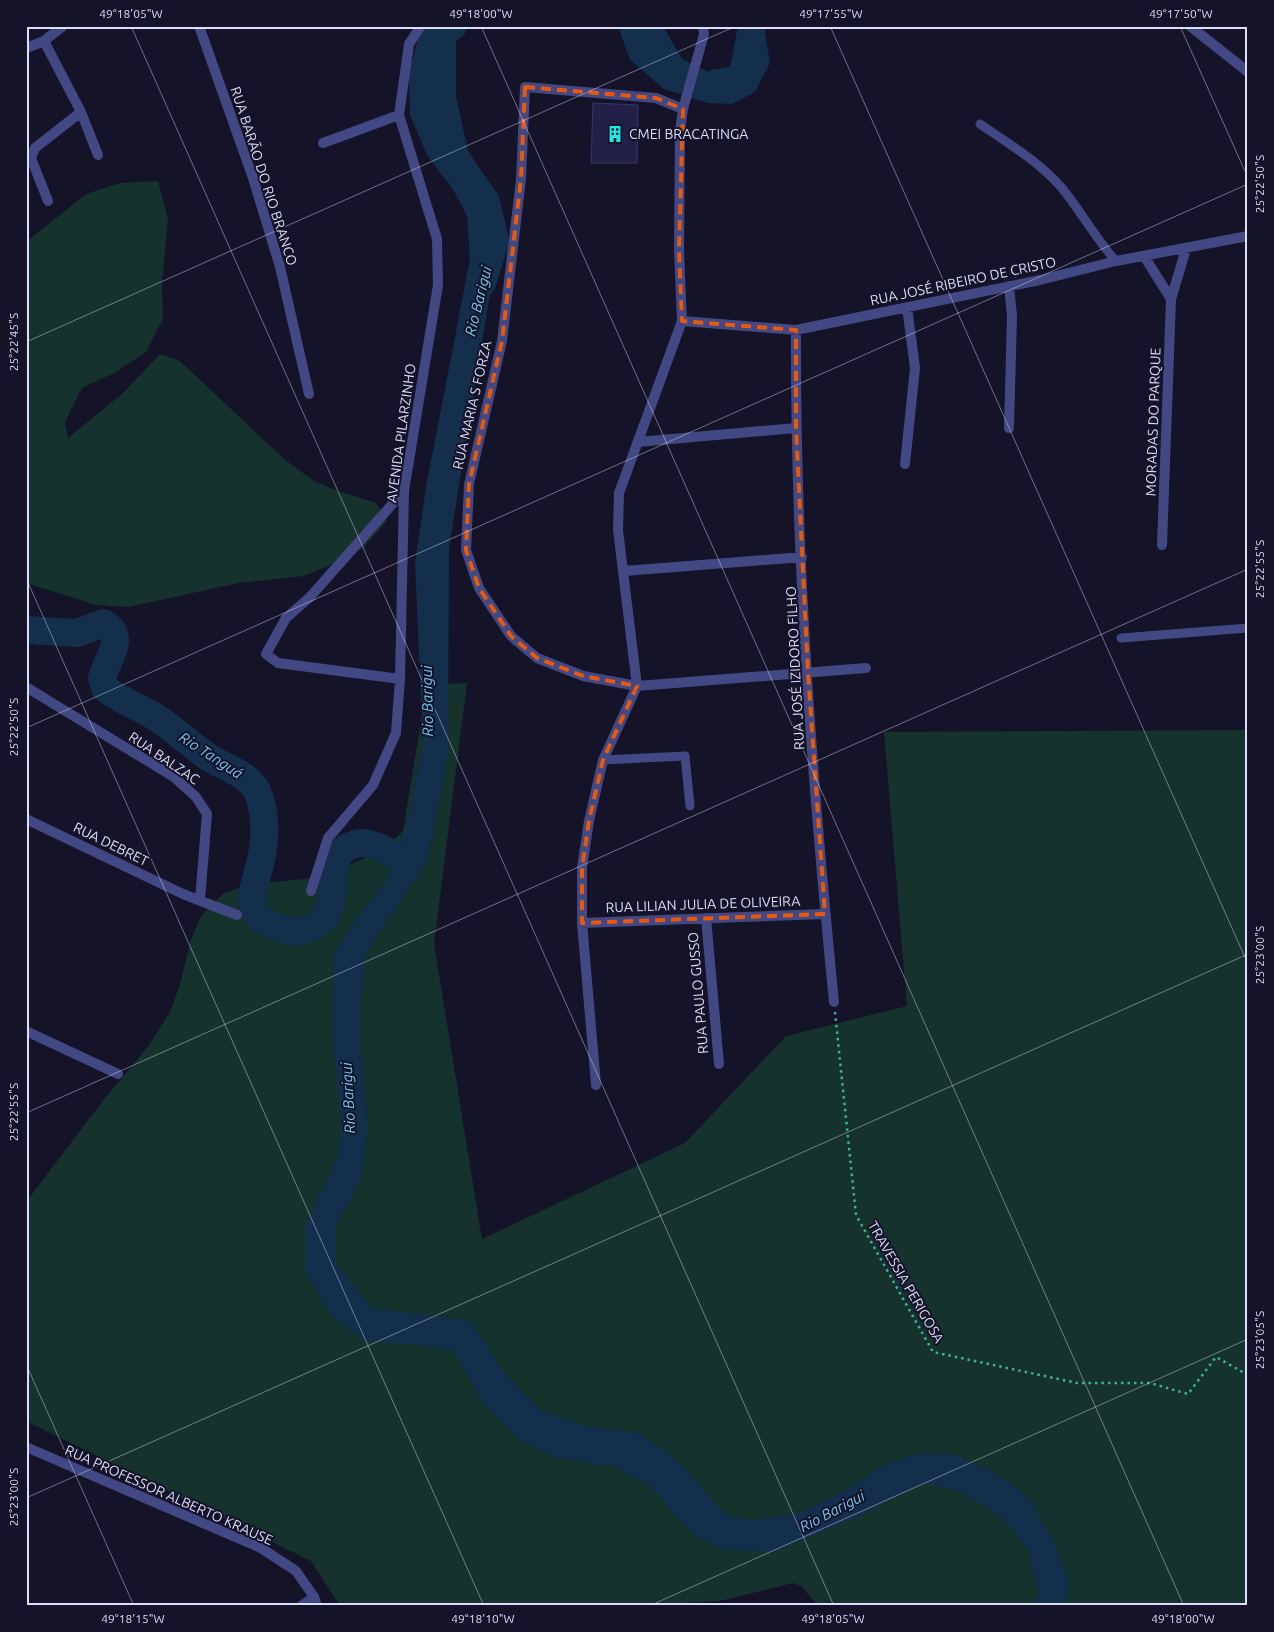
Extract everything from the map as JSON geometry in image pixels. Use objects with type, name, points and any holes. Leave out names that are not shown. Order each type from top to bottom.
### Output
[{"type":"street","points":[[26,48],[44,41],[63,26]]},
{"type":"street","name":"RUA BARÃO DO RIO BRANCO","points":[[200,26],[253,178],[280,267],[309,394]]},
{"type":"street","name":"AVENIDA PILARZINHO","points":[[311,891],[328,838],[373,785],[396,733],[400,680],[404,491],[438,286],[437,240],[399,115],[409,44],[421,26]]},
{"type":"street","points":[[596,1085],[582,922],[582,868],[587,831],[603,760],[636,686],[618,530],[619,492],[682,322],[679,220],[680,131],[685,105],[699,58],[704,34],[703,26]]},
{"type":"street","points":[[1190,26],[1248,72]]},
{"type":"street","points":[[44,41],[80,112],[98,155]]},
{"type":"street","name":"RUA MARIA S FORZA","points":[[636,686],[583,676],[537,658],[511,636],[478,588],[466,550],[469,484],[502,340],[521,179],[525,87],[656,98],[685,105]]},
{"type":"street","points":[[48,201],[31,158],[35,148],[80,112]]},
{"type":"street","points":[[323,143],[399,115]]},
{"type":"street","name":"RUA JOSÉ RIBEIRO DE CRISTO","points":[[682,322],[796,330],[907,308],[1116,261],[1248,236]]},
{"type":"street","name":"MORADAS DO PARQUE","points":[[1162,545],[1170,299],[1186,249]]},
{"type":"street","points":[[1144,256],[1170,299]]},
{"type":"street","points":[[1009,286],[1012,316],[1009,428]]},
{"type":"street","points":[[906,464],[916,368],[907,308]]},
{"type":"street","name":"RUA JOSÉ IZIDORO FILHO","points":[[796,330],[796,428],[808,673],[825,914],[834,1002]]},
{"type":"street","points":[[638,442],[796,428]]},
{"type":"street","points":[[400,680],[278,663],[266,654],[286,618],[310,597],[404,491]]},
{"type":"street","points":[[624,571],[802,557]]},
{"type":"street","points":[[636,686],[866,668]]},
{"type":"street","name":"RUA BALZAC","points":[[26,687],[174,778],[196,797],[207,814],[200,900]]},
{"type":"street","name":"RUA DEBRET","points":[[26,818],[183,894],[237,915]]},
{"type":"street","name":"RUA LILIAN JULIA DE OLIVEIRA","points":[[582,922],[825,914]]},
{"type":"street","name":"RUA PAULO GUSSO","points":[[706,918],[718,1064]]},
{"type":"street","points":[[26,1031],[118,1074]]},
{"type":"street","name":"RUA PROFESSOR ALBERTO KRAUSE","points":[[26,1447],[260,1548],[296,1571],[316,1601]]},
{"type":"street","points":[[301,1606],[316,1601]]},
{"type":"lane","points":[[980,124],[1023,154],[1061,187],[1101,244],[1116,261]]},
{"type":"lane","points":[[1121,638],[1248,628]]},
{"type":"lane","points":[[603,760],[685,756],[690,806]]},
{"type":"path","name":"TRAVESSIA PERIGOSA","points":[[834,1002],[856,1215],[933,1352],[1077,1384],[1150,1384],[1188,1394],[1216,1357],[1248,1374]]},
{"type":"highlighted area","points":[[525,87],[656,98],[683,109],[679,250],[682,321],[796,330],[796,428],[808,673],[825,914],[582,923],[582,868],[589,821],[603,760],[637,686],[583,676],[537,658],[511,636],[479,588],[466,550],[469,484],[502,341],[521,179]]},
{"type":"green space","points":[[158,181],[168,219],[162,282],[163,319],[146,352],[116,372],[82,388],[65,422],[68,438],[123,393],[160,354],[180,361],[284,459],[314,481],[376,503],[387,521],[364,547],[341,561],[304,576],[239,583],[128,607],[96,605],[26,583],[26,242],[86,194],[120,183]]},
{"type":"green space","points":[[467,683],[434,944],[482,1239],[685,1143],[786,1036],[907,1006],[884,732],[1248,730],[1248,1606],[818,1606],[801,1586],[793,1583],[720,1601],[639,1606],[587,1603],[549,1606],[340,1606],[311,1561],[26,1421],[26,1202],[102,1102],[149,1045],[170,1012],[180,984],[191,940],[201,916],[223,894],[248,884],[305,879],[335,872],[384,849],[403,831],[427,685]]},
{"type":"water","points":[[428,26],[463,26],[442,45],[437,92],[447,155],[488,214],[495,262],[449,548],[448,754],[428,860],[365,954],[359,1024],[368,1128],[361,1179],[336,1225],[336,1264],[371,1308],[471,1321],[502,1370],[542,1411],[586,1426],[638,1433],[676,1459],[727,1516],[755,1520],[799,1513],[842,1492],[879,1468],[918,1453],[953,1454],[993,1471],[1030,1499],[1053,1540],[1069,1581],[1065,1606],[1033,1606],[1039,1594],[1028,1550],[1002,1517],[959,1491],[924,1483],[855,1518],[774,1552],[723,1549],[693,1535],[650,1485],[615,1467],[553,1457],[518,1439],[485,1405],[453,1351],[419,1345],[365,1341],[330,1314],[305,1271],[305,1226],[338,1157],[341,1128],[332,1028],[334,953],[357,918],[388,879],[408,820],[423,743],[415,564],[426,487],[470,259],[467,216],[454,191],[427,155],[410,115],[409,72],[418,39]]},
{"type":"water","points":[[618,26],[663,26],[682,59],[721,78],[750,67],[740,26],[764,26],[770,63],[755,92],[732,104],[708,103],[664,89],[630,60]]},
{"type":"building","name":"CMEI BRACATINGA","points":[[593,103],[638,105],[637,163],[591,163]]},
{"type":"waterway","name":"Rio Barigui","points":[[453,26],[442,33],[442,98],[455,157],[486,202],[495,241],[482,283]]},
{"type":"waterway","name":"Rio Barigui","points":[[716,83],[742,79],[752,26]]},
{"type":"waterway","name":"Rio Tanguá","points":[[26,630],[77,633],[104,623],[111,629],[115,642],[102,678],[105,688],[117,697],[157,718],[208,757],[242,775],[253,785],[262,805],[264,839],[252,899],[258,916],[267,923],[285,930],[298,931],[306,930],[324,918],[330,907],[336,861],[341,852],[350,846],[361,843],[369,844],[384,849],[403,860]]},
{"type":"place","name":"CMEI BRACATINGA","points":[[615,134]]}]
